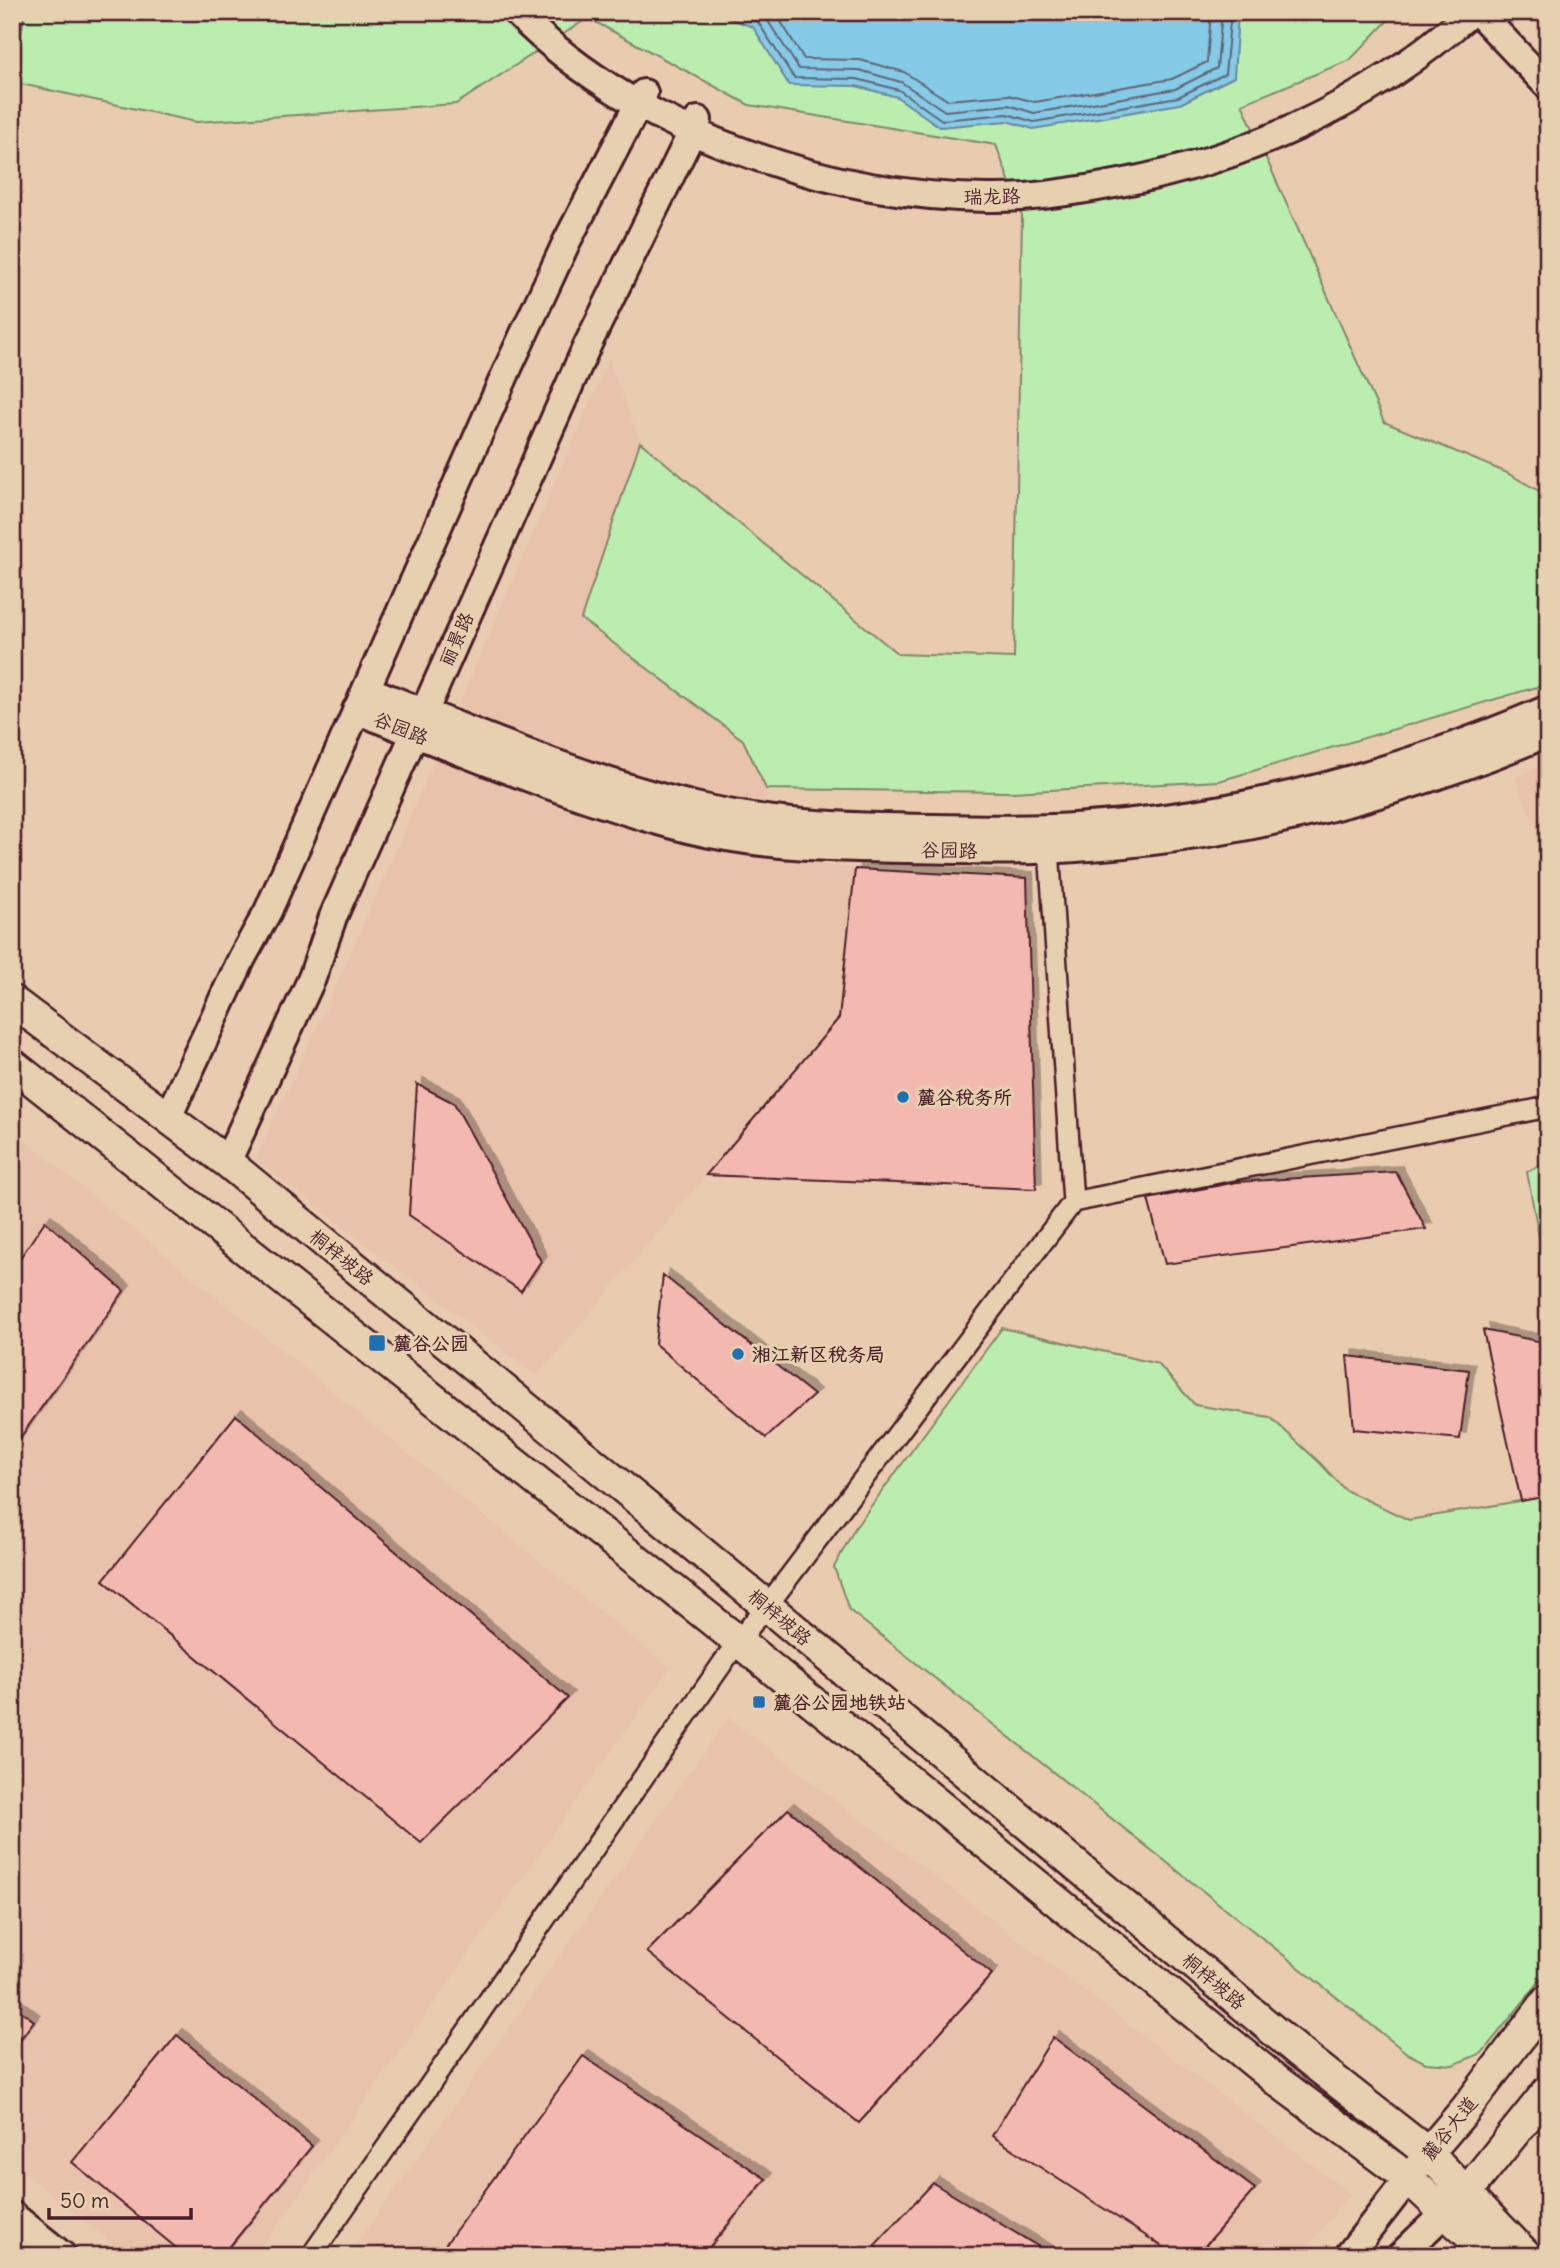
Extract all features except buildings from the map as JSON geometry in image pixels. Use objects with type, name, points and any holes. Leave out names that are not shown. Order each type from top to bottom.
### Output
[{"type":"main road","name":"瑞龙路","points":[[516,12],[557,49],[641,99],[785,167],[859,186],[990,199],[1061,193],[1132,181],[1239,152],[1334,110],[1382,82],[1471,12]]},
{"type":"main road","name":"瑞龙路","points":[[531,12],[641,99]]},
{"type":"main road","name":"瑞龙路","points":[[695,126],[790,156],[860,174],[931,184],[988,186],[1058,182],[1128,171],[1190,156],[1270,127],[1376,72],[1452,12]]},
{"type":"main road","points":[[1478,12],[1548,86]]},
{"type":"main road","points":[[1494,12],[1548,68]]},
{"type":"main road","points":[[167,1117],[242,958],[268,911],[509,366],[568,241],[641,99]]},
{"type":"main road","name":"丽景路","points":[[227,1162],[313,978],[333,916],[586,348],[695,126]]},
{"type":"main road","name":"谷园路","points":[[361,699],[621,809],[690,829],[736,838],[874,848],[1049,849],[1148,842],[1273,822],[1347,804],[1430,778],[1548,733]]},
{"type":"main road","name":"谷园路","points":[[419,722],[557,763],[629,788],[696,806],[792,823],[998,829],[1073,827],[1148,820],[1265,802],[1338,784],[1425,756],[1548,709]]},
{"type":"main road","name":"桐梓坡路","points":[[12,1001],[227,1162],[767,1606],[1298,2052],[1428,2153],[1492,2256]]},
{"type":"main road","name":"桐梓坡路","points":[[12,1064],[738,1641],[1276,2080],[1408,2178],[1456,2202],[1527,2256]]},
{"type":"main road","name":"麓谷大道","points":[[1348,2256],[1465,2110],[1548,2000]]},
{"type":"main road","points":[[1400,2256],[1456,2202],[1548,2091]]},
{"type":"main road","points":[[12,2214],[64,2256]]},
{"type":"main road","points":[[12,2241],[31,2256]]},
{"type":"street","points":[[311,2256],[738,1641],[1073,1202],[1049,849]]},
{"type":"street","points":[[1073,1202],[1548,1107]]},
{"type":"shaded area","points":[[609,359],[640,442],[581,619],[743,740],[766,789],[763,855],[855,869],[839,1018],[537,1376],[255,1159],[337,985]]},
{"type":"shaded area","points":[[1548,762],[1548,857],[1515,778]]},
{"type":"shaded area","points":[[12,1130],[670,1668],[256,2256],[127,2256],[12,2162]]},
{"type":"shaded area","points":[[728,1718],[1350,2194],[1300,2256],[348,2256]]},
{"type":"green space","points":[[25,12],[1396,12],[1350,60],[1242,104],[1384,422],[1505,472],[1548,496],[1548,681],[1540,686],[1219,781],[1012,792],[766,789],[743,740],[581,619],[640,442],[898,654],[1014,658],[1022,216],[996,145],[749,105],[588,18],[456,104],[196,122],[12,82]]},
{"type":"green space","points":[[1548,1161],[1548,1285],[1527,1172]]},
{"type":"green space","points":[[1002,1328],[1158,1364],[1195,1405],[1270,1417],[1345,1490],[1409,1520],[1548,1496],[1548,1971],[1482,2053],[1453,2065],[1426,2063],[1408,2054],[849,1610],[834,1567],[855,1528]]},
{"type":"water","points":[[712,12],[1238,12],[1234,77],[1180,104],[1033,129],[1007,121],[940,127],[897,97],[856,86],[789,85],[753,27]]},
{"type":"place","name":"麓谷税务所","points":[[903,1097]]},
{"type":"place","name":"麓谷公园","points":[[377,1343]]},
{"type":"place","name":"湘江新区税务局","points":[[738,1354]]},
{"type":"place","name":"麓谷公园地铁站","points":[[759,1702]]}]
